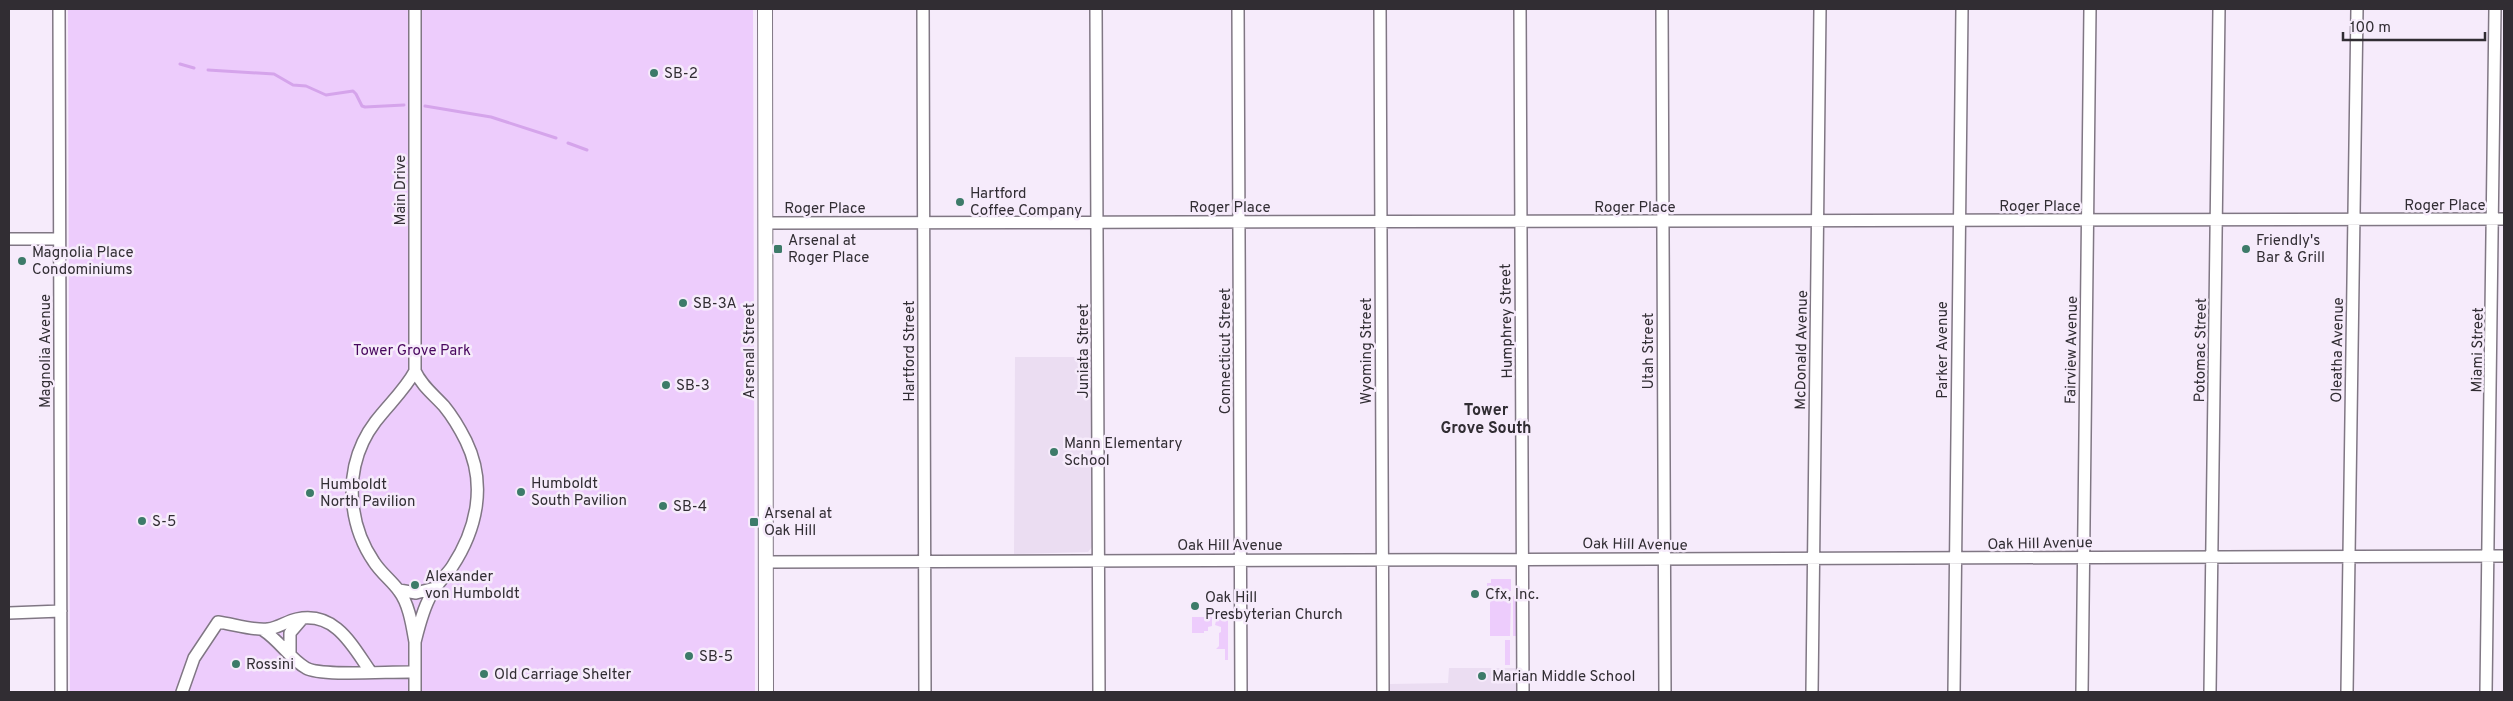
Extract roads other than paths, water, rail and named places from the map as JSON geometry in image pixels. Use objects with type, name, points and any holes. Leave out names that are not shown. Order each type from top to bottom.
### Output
[{"type":"main road","name":"Arsenal Street","points":[[765,9],[766,692]]},
{"type":"street","name":"Magnolia Avenue","points":[[59,9],[61,692]]},
{"type":"street","name":"Main Drive","points":[[415,9],[415,371]]},
{"type":"street","name":"Hartford Street","points":[[923,9],[925,692]]},
{"type":"street","name":"Juniata Street","points":[[1096,9],[1100,560],[1099,692]]},
{"type":"street","name":"Connecticut Street","points":[[1238,9],[1241,692]]},
{"type":"street","name":"Wyoming Street","points":[[1380,9],[1382,692]]},
{"type":"street","name":"Humphrey Street","points":[[1520,9],[1523,692]]},
{"type":"street","name":"Utah Street","points":[[1662,9],[1665,692]]},
{"type":"street","name":"McDonald Avenue","points":[[1812,692],[1820,9]]},
{"type":"street","name":"Parker Avenue","points":[[1954,692],[1958,221],[1962,9]]},
{"type":"street","name":"Fairview Avenue","points":[[2082,692],[2090,9]]},
{"type":"street","name":"Potomac Street","points":[[2210,692],[2219,9]]},
{"type":"street","name":"Oleatha Avenue","points":[[2347,692],[2357,9]]},
{"type":"street","name":"Miami Street","points":[[2486,692],[2488,556],[2499,219],[2496,9]]},
{"type":"street","name":"Roger Place","points":[[765,223],[2499,219]]},
{"type":"street","points":[[9,239],[59,239]]},
{"type":"street","points":[[415,642],[422,615],[435,588],[450,570],[469,536],[475,519],[478,487],[472,456],[459,427],[424,386],[415,371],[406,385],[374,422],[363,442],[353,476],[353,503],[358,529],[373,561],[399,590],[408,613],[415,642],[415,692]]},
{"type":"street","name":"Oak Hill Avenue","points":[[766,562],[924,559],[1012,562],[1523,558],[1814,560],[2504,556]]},
{"type":"street","points":[[399,590],[416,593],[435,588]]},
{"type":"street","points":[[9,613],[61,611]]},
{"type":"street","points":[[291,654],[288,647],[290,633],[296,623],[303,618]]},
{"type":"street","points":[[263,630],[303,618],[322,619],[333,625],[346,637],[370,671]]},
{"type":"street","points":[[182,692],[186,675],[194,658],[218,622],[263,630],[276,638],[302,666],[317,673],[415,672]]},
{"type":"waterway","points":[[180,64],[194,68]]},
{"type":"waterway","points":[[208,70],[274,74],[293,85],[306,86],[326,95],[353,91],[362,106],[365,107],[404,105]]},
{"type":"waterway","points":[[425,106],[491,117],[556,138]]},
{"type":"waterway","points":[[568,143],[587,150]]},
{"type":"place","name":"SB-2","points":[[654,73]]},
{"type":"place","name":"Hartford Coffee Company","points":[[960,202]]},
{"type":"place","name":"Arsenal at Roger Place","points":[[778,249]]},
{"type":"place","name":"Friendly's Bar & Grill","points":[[2246,249]]},
{"type":"place","name":"Magnolia Place Condominiums","points":[[22,261]]},
{"type":"place","name":"SB-3A","points":[[683,303]]},
{"type":"place","name":"SB-3","points":[[666,385]]},
{"type":"place","name":"Mann Elementary School","points":[[1054,452]]},
{"type":"place","name":"Humboldt South Pavilion","points":[[521,492]]},
{"type":"place","name":"Humboldt North Pavilion","points":[[310,493]]},
{"type":"place","name":"SB-4","points":[[663,506]]},
{"type":"place","name":"S-5","points":[[142,521]]},
{"type":"place","name":"Arsenal at Oak Hill","points":[[754,522]]},
{"type":"place","name":"Alexander von Humboldt","points":[[415,585]]},
{"type":"place","name":"Cfx, Inc.","points":[[1475,594]]},
{"type":"place","name":"Oak Hill Presbyterian Church","points":[[1195,606]]},
{"type":"place","name":"SB-5","points":[[689,656]]},
{"type":"place","name":"Rossini","points":[[236,664]]},
{"type":"place","name":"Old Carriage Shelter","points":[[484,674]]},
{"type":"place","name":"Marian Middle School","points":[[1482,676]]},
{"type":"district","name":"Tower Grove South","points":[[1486,418]]},
{"type":"park label","name":"Tower Grove Park","points":[[412,350]]}]
